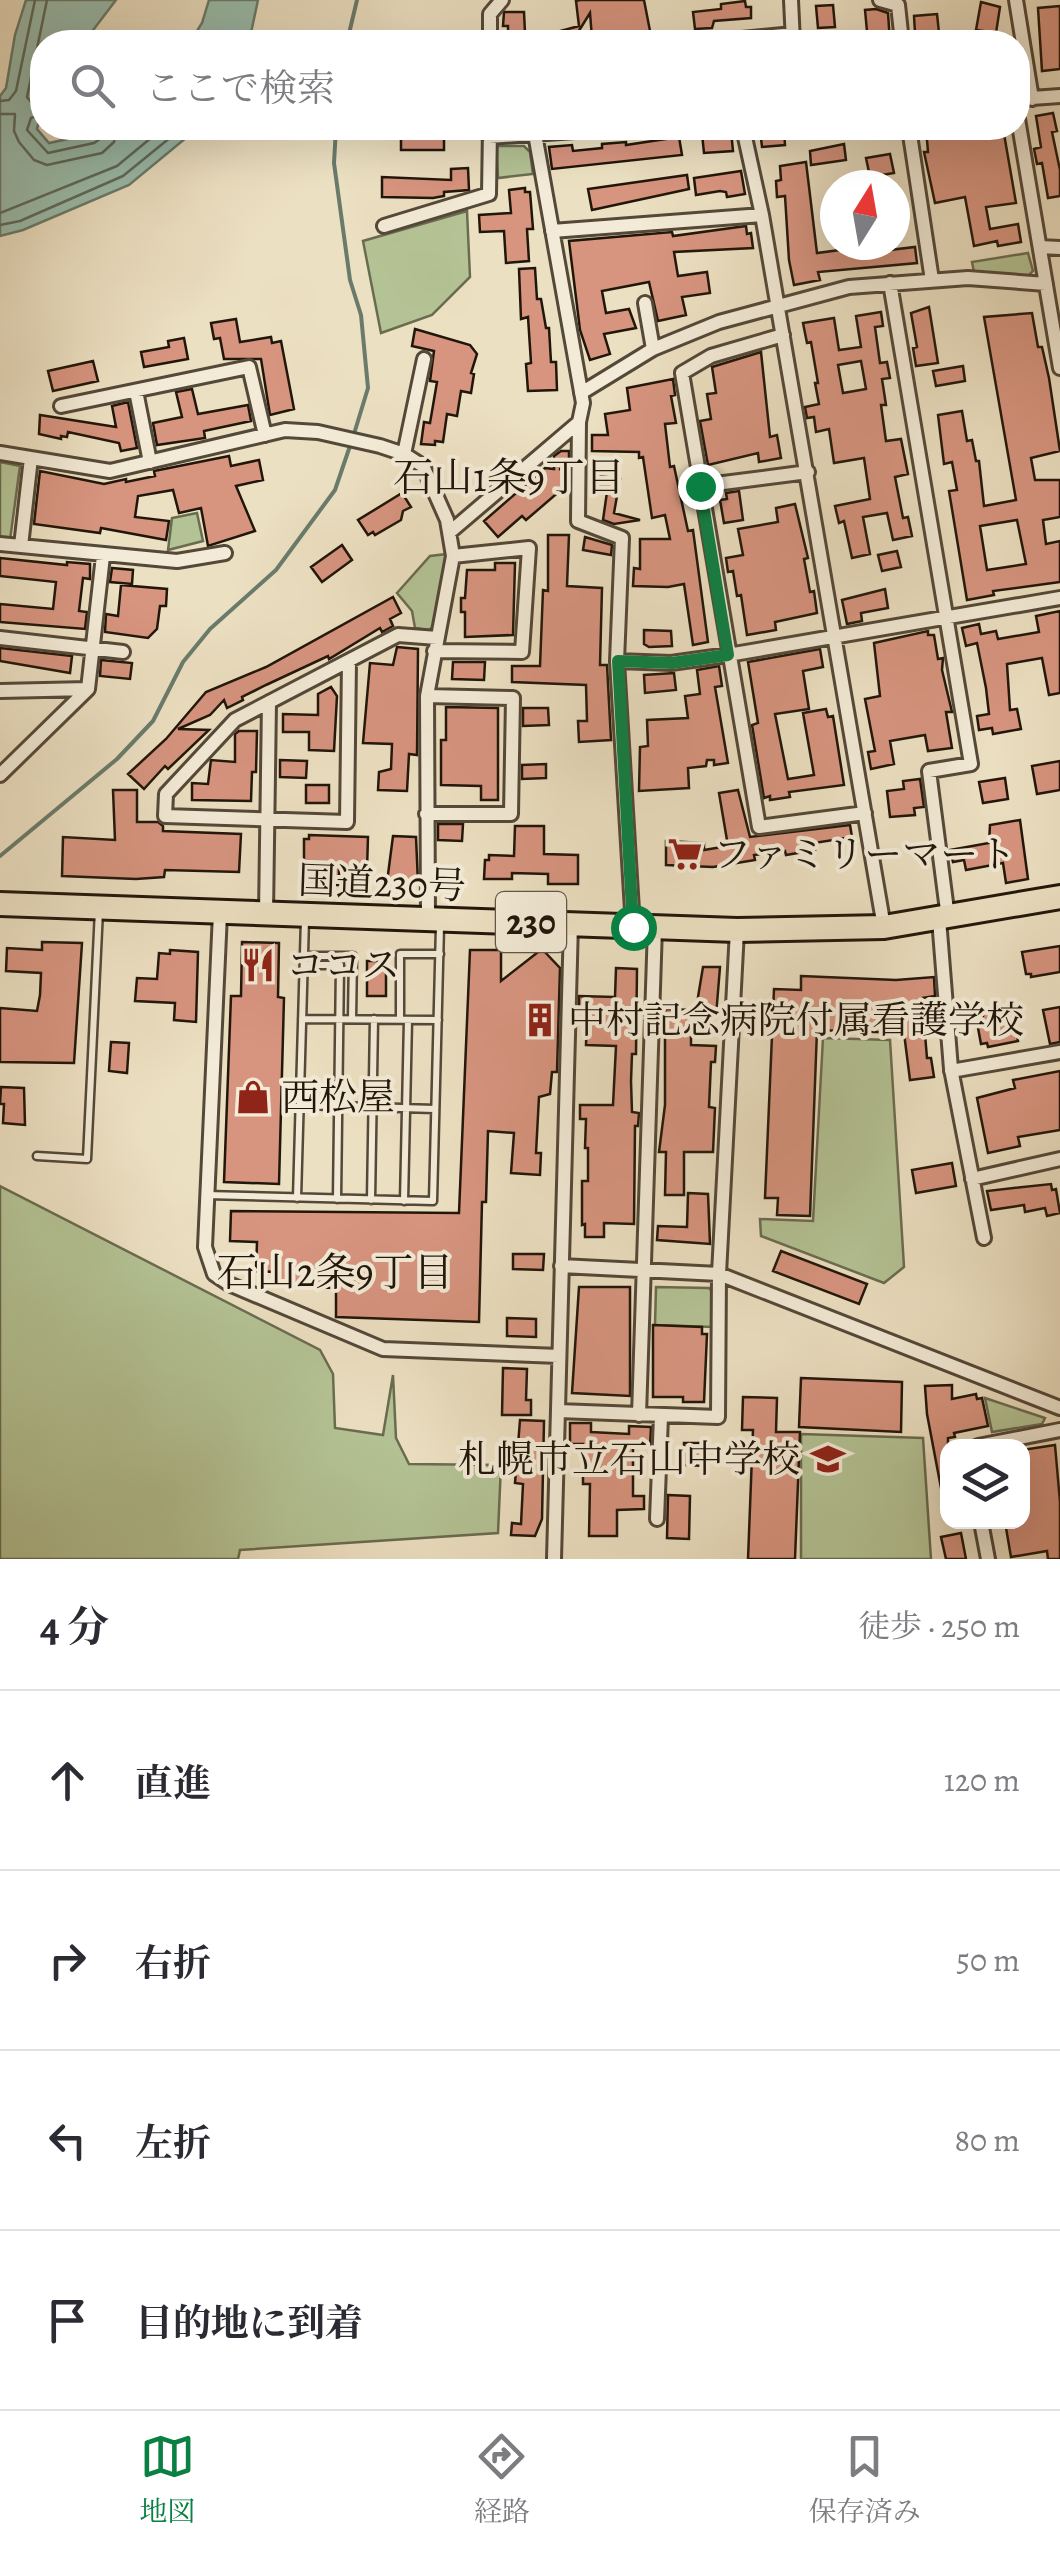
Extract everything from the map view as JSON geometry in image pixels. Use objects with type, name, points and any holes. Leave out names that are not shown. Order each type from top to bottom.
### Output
[{"type":"highway","name":"国道230号","points":[[0,904],[737,930],[884,927],[1060,898]]},
{"type":"street","points":[[490,30],[490,14],[502,0]]},
{"type":"street","points":[[791,0],[793,30]]},
{"type":"street","points":[[880,0],[898,5],[901,30]]},
{"type":"street","points":[[1016,0],[1018,30]]},
{"type":"street","points":[[1030,98],[1060,96]]},
{"type":"street","points":[[384,226],[489,194],[490,140]]},
{"type":"street","points":[[536,140],[583,403],[579,422],[578,521],[622,538],[618,661],[644,927],[639,1415]]},
{"type":"street","points":[[746,140],[808,472],[884,927]]},
{"type":"street","points":[[911,140],[932,280]]},
{"type":"street","points":[[1022,140],[1046,284],[1056,320],[1060,368]]},
{"type":"street","points":[[552,231],[762,215]]},
{"type":"street","points":[[1040,247],[1060,248]]},
{"type":"street","points":[[581,393],[654,349],[719,322],[849,287],[968,278],[1046,284]]},
{"type":"street","points":[[890,282],[971,764],[930,771],[951,1071],[984,1238]]},
{"type":"street","points":[[645,303],[654,349]]},
{"type":"street","points":[[783,335],[711,356],[682,373],[728,655],[759,826],[865,813]]},
{"type":"street","points":[[404,454],[424,359]]},
{"type":"street","points":[[61,406],[249,367],[265,435]]},
{"type":"street","points":[[136,391],[150,462]]},
{"type":"street","points":[[450,532],[579,422]]},
{"type":"street","points":[[0,454],[110,471],[285,430],[318,432],[380,446],[423,466],[450,532],[453,556],[427,696],[426,814],[434,919]]},
{"type":"street","points":[[21,546],[31,458]]},
{"type":"street","points":[[700,486],[808,472]]},
{"type":"street","points":[[0,544],[176,561],[226,553]]},
{"type":"street","points":[[349,661],[347,822],[166,816],[166,794],[235,720],[398,635],[435,644],[522,652],[529,548],[453,556]]},
{"type":"street","points":[[0,775],[88,689],[102,556]]},
{"type":"street","points":[[618,661],[672,663],[1060,598]]},
{"type":"street","points":[[0,638],[123,652]]},
{"type":"street","points":[[0,691],[88,689]]},
{"type":"street","points":[[426,814],[511,814],[514,698],[427,696]]},
{"type":"street","points":[[266,914],[270,702]]},
{"type":"street","points":[[220,912],[205,1246],[214,1274],[228,1284],[384,1349],[560,1356]]},
{"type":"street","points":[[554,1559],[571,923]]},
{"type":"street","points":[[558,1412],[718,1418],[719,1274],[737,930]]},
{"type":"street","points":[[951,1071],[1060,1052]]},
{"type":"street","points":[[972,1179],[1060,1160]]},
{"type":"street","points":[[561,1266],[719,1274],[1058,1407],[1060,1427],[1008,1439]]},
{"type":"street","points":[[657,1519],[661,1416]]},
{"type":"street","points":[[982,1529],[988,1559]]},
{"type":"lane","points":[[37,1156],[87,1159],[100,909]]},
{"type":"lane","points":[[298,1198],[305,916]]},
{"type":"lane","points":[[206,1195],[433,1201],[440,954],[434,919]]},
{"type":"lane","points":[[404,1201],[406,1108],[400,954],[440,954]]},
{"type":"lane","points":[[304,960],[352,956],[352,1019]]},
{"type":"lane","points":[[304,960],[340,965],[337,1199]]},
{"type":"lane","points":[[302,1019],[438,1020]]},
{"type":"lane","points":[[371,1200],[374,1020]]},
{"type":"lane","points":[[300,1106],[435,1109]]},
{"type":"shaded area","points":[[496,146],[524,146],[530,152],[533,174],[498,178]]},
{"type":"shaded area","points":[[467,211],[470,277],[432,315],[381,333],[363,241]]},
{"type":"shaded area","points":[[1028,253],[1033,271],[1028,276],[974,272],[972,262]]},
{"type":"shaded area","points":[[0,462],[20,466],[10,540],[0,539]]},
{"type":"shaded area","points":[[197,513],[203,541],[168,550],[172,518]]},
{"type":"shaded area","points":[[447,554],[438,623],[429,630],[415,628],[412,611],[397,593],[430,556]]},
{"type":"shaded area","points":[[823,1038],[890,1040],[904,1267],[884,1283],[761,1236],[760,1219],[813,1221]]},
{"type":"shaded area","points":[[0,1186],[320,1350],[333,1374],[335,1428],[383,1435],[393,1375],[396,1438],[409,1464],[501,1465],[498,1533],[240,1550],[238,1559],[0,1559]]},
{"type":"shaded area","points":[[656,1287],[709,1288],[714,1293],[713,1327],[655,1325]]},
{"type":"shaded area","points":[[985,1398],[1045,1418],[1042,1424],[992,1432]]},
{"type":"shaded area","points":[[801,1434],[923,1438],[931,1559],[801,1559]]},
{"type":"water","points":[[26,0],[116,0],[93,30],[30,30],[30,140],[183,140],[129,185],[0,236],[0,96],[6,88]]},
{"type":"water","points":[[209,0],[258,0],[252,30],[198,30]]},
{"type":"building","points":[[644,0],[650,30],[591,30],[590,13],[579,30],[564,30],[579,26],[576,1]]},
{"type":"building","points":[[745,1],[746,7],[751,7],[751,18],[714,21],[712,28],[695,29],[693,12]]},
{"type":"building","points":[[981,2],[1000,7],[996,30],[976,30]]},
{"type":"building","points":[[833,5],[835,27],[818,28],[816,6]]},
{"type":"building","points":[[1060,6],[1060,69],[1042,71],[1038,8]]},
{"type":"building","points":[[865,10],[888,13],[889,30],[867,30]]},
{"type":"building","points":[[504,12],[524,12],[525,30],[508,30],[508,26],[503,26]]},
{"type":"building","points":[[937,14],[939,30],[915,30],[914,16]]},
{"type":"building","points":[[1053,113],[1060,196],[1048,198],[1042,163],[1037,164],[1034,149],[1041,147],[1036,116]]},
{"type":"building","points":[[401,140],[444,140],[444,150],[401,150]]},
{"type":"building","points":[[680,140],[682,155],[552,169],[549,147],[572,145],[573,151],[602,148],[602,144]]},
{"type":"building","points":[[703,140],[732,140],[733,151],[704,153]]},
{"type":"building","points":[[761,140],[785,140],[785,145],[762,147]]},
{"type":"building","points":[[927,140],[1005,140],[1016,203],[986,207],[990,229],[1018,224],[1021,242],[998,246],[997,241],[974,246],[965,197],[935,203],[924,152],[928,152]]},
{"type":"building","points":[[844,144],[846,160],[811,165],[810,151]]},
{"type":"building","points":[[890,154],[893,170],[869,170],[866,158]]},
{"type":"building","points":[[806,162],[820,260],[910,260],[910,248],[915,247],[917,263],[818,272],[820,280],[794,285],[785,196],[777,197],[780,166]]},
{"type":"building","points":[[468,168],[469,190],[444,192],[444,196],[433,198],[382,197],[382,177],[451,180],[451,169]]},
{"type":"building","points":[[741,171],[745,194],[727,197],[726,192],[720,191],[696,195],[694,178]]},
{"type":"building","points":[[687,175],[689,189],[592,210],[588,189]]},
{"type":"building","points":[[525,188],[525,192],[530,192],[533,229],[527,229],[529,261],[506,263],[504,231],[480,232],[479,215],[511,213],[509,190]]},
{"type":"building","points":[[746,226],[753,248],[674,252],[678,276],[707,272],[710,293],[682,297],[686,315],[658,321],[649,282],[602,291],[606,313],[629,309],[636,328],[604,334],[610,354],[590,360],[580,330],[569,241],[672,232],[673,236]]},
{"type":"building","points":[[535,268],[537,299],[541,299],[549,328],[551,362],[556,362],[557,390],[528,391],[528,317],[521,319],[519,269]]},
{"type":"building","points":[[929,307],[938,363],[916,366],[911,313]]},
{"type":"building","points":[[881,312],[883,326],[875,327],[880,363],[887,362],[890,378],[882,379],[886,405],[881,405],[886,441],[901,439],[908,474],[895,477],[903,518],[908,517],[912,536],[893,540],[887,513],[863,517],[870,554],[852,558],[844,521],[839,523],[835,506],[870,499],[864,458],[834,463],[829,429],[816,432],[814,417],[807,418],[805,407],[819,404],[811,342],[807,343],[803,323],[834,318],[839,350],[861,347],[856,316]],"holes":[[[861,361],[866,389],[843,393],[838,365]]]},
{"type":"building","points":[[1032,313],[1038,347],[1042,347],[1060,451],[1031,458],[1035,480],[1060,480],[1060,517],[1043,520],[1046,544],[1060,541],[1060,582],[993,591],[994,595],[967,600],[949,491],[957,490],[952,462],[944,464],[938,415],[962,411],[967,441],[972,440],[979,461],[984,506],[1016,500],[984,317]],"holes":[[[1017,520],[1026,564],[987,570],[980,526]]]},
{"type":"building","points":[[236,319],[240,342],[271,337],[272,343],[281,341],[294,409],[270,415],[261,359],[224,359],[220,338],[214,339],[211,323]]},
{"type":"building","points":[[415,329],[470,345],[477,354],[471,373],[471,393],[461,391],[457,416],[447,414],[443,442],[435,441],[435,445],[421,444],[424,422],[430,423],[437,382],[430,381],[434,351],[412,346]]},
{"type":"building","points":[[184,338],[188,359],[144,367],[141,352],[169,347],[168,341]]},
{"type":"building","points":[[761,352],[770,437],[777,435],[781,458],[759,462],[758,453],[708,465],[700,421],[711,419],[707,394],[716,393],[712,367]]},
{"type":"building","points":[[93,361],[98,381],[53,391],[48,371]]},
{"type":"building","points":[[963,366],[965,381],[936,386],[933,371]]},
{"type":"building","points":[[673,379],[675,395],[671,396],[676,423],[665,424],[670,467],[674,466],[688,531],[693,530],[708,642],[693,645],[684,584],[633,586],[634,568],[640,569],[640,539],[670,539],[665,515],[652,518],[643,457],[639,458],[639,452],[592,451],[592,435],[608,435],[605,414],[630,410],[627,388]]},
{"type":"building","points":[[192,389],[198,414],[248,405],[251,421],[204,431],[205,438],[157,445],[153,423],[182,417],[176,392]]},
{"type":"building","points":[[128,402],[137,448],[121,451],[119,443],[68,432],[61,439],[39,434],[40,415],[116,427],[112,406]]},
{"type":"building","points":[[569,451],[569,468],[559,469],[568,471],[568,484],[526,520],[522,516],[498,537],[484,521],[545,468],[554,469],[554,456]]},
{"type":"building","points":[[229,456],[231,466],[259,460],[263,480],[236,486],[255,531],[208,546],[201,508],[179,513],[173,490],[138,496],[135,517],[169,521],[166,540],[101,528],[100,533],[34,524],[40,471],[104,484],[155,476],[154,471]]},
{"type":"building","points":[[595,475],[620,479],[614,513],[640,520],[614,524],[603,520],[607,492],[593,490]]},
{"type":"building","points":[[739,491],[743,520],[724,523],[720,500],[727,499],[726,493]]},
{"type":"building","points":[[402,493],[411,507],[403,511],[401,520],[368,535],[358,520]]},
{"type":"building","points":[[795,504],[817,613],[775,622],[776,630],[747,635],[741,595],[737,596],[733,571],[728,572],[726,558],[743,555],[738,529],[778,522],[776,508]]},
{"type":"building","points":[[548,535],[569,535],[567,586],[602,588],[600,665],[607,665],[611,740],[579,742],[578,721],[587,721],[586,685],[512,682],[512,666],[540,666],[543,590],[548,591]]},
{"type":"building","points":[[585,537],[612,545],[611,555],[583,550]]},
{"type":"building","points":[[342,545],[352,560],[322,582],[311,567]]},
{"type":"building","points":[[897,551],[901,567],[882,571],[878,555]]},
{"type":"building","points":[[0,558],[90,564],[90,579],[83,578],[79,611],[87,612],[85,629],[0,622],[0,604],[53,609],[56,582],[0,576]]},
{"type":"building","points":[[495,563],[515,563],[513,635],[465,637],[461,598],[465,598],[467,570],[495,570]]},
{"type":"building","points":[[112,568],[133,570],[132,584],[110,582]]},
{"type":"building","points":[[121,585],[167,589],[166,606],[160,606],[157,629],[148,638],[105,632],[106,614],[118,616]]},
{"type":"building","points":[[885,589],[888,608],[861,613],[862,621],[847,624],[842,600]]},
{"type":"building","points":[[393,597],[401,613],[390,619],[393,626],[382,632],[380,628],[329,659],[328,656],[266,685],[227,708],[224,700],[210,715],[178,729],[209,730],[144,789],[128,774],[166,739],[206,692],[266,667]]},
{"type":"building","points":[[1060,611],[1060,693],[1049,695],[1042,658],[1007,664],[1010,710],[1017,709],[1021,729],[993,734],[992,728],[979,730],[977,716],[989,714],[986,688],[977,643],[966,646],[962,628],[979,624],[981,634],[996,631],[998,639],[1039,632],[1036,616]]},
{"type":"building","points":[[644,630],[671,631],[672,646],[649,647],[644,644]]},
{"type":"building","points":[[928,631],[928,635],[934,635],[938,659],[943,658],[952,712],[946,712],[952,748],[928,751],[925,735],[890,741],[894,764],[871,769],[868,752],[875,751],[865,699],[880,696],[874,643]]},
{"type":"building","points":[[397,647],[418,649],[417,755],[409,754],[407,791],[378,790],[379,772],[391,769],[392,744],[363,743],[370,663],[393,665]]},
{"type":"building","points":[[0,648],[72,656],[70,673],[0,661]]},
{"type":"building","points":[[820,649],[823,667],[803,671],[809,709],[775,714],[788,779],[814,775],[803,713],[826,709],[828,717],[833,716],[844,785],[789,792],[790,797],[764,798],[752,725],[758,723],[748,662]]},
{"type":"building","points":[[101,660],[132,663],[130,679],[100,676]]},
{"type":"building","points":[[453,662],[485,662],[484,680],[452,679]]},
{"type":"building","points":[[719,666],[722,686],[715,687],[728,763],[714,765],[714,760],[707,760],[706,766],[688,768],[689,788],[639,791],[640,747],[648,746],[647,720],[688,718],[685,696],[700,694],[697,670]]},
{"type":"building","points":[[674,673],[676,690],[645,693],[644,675]]},
{"type":"building","points":[[331,687],[337,696],[334,751],[309,750],[309,732],[283,732],[283,714],[318,715],[318,694]]},
{"type":"building","points":[[446,707],[498,708],[498,800],[481,800],[481,786],[441,785]]},
{"type":"building","points":[[523,708],[548,708],[549,725],[523,726]]},
{"type":"building","points":[[257,731],[251,801],[192,800],[192,783],[208,784],[211,760],[235,762],[235,734]]},
{"type":"building","points":[[280,760],[307,761],[306,778],[280,777]]},
{"type":"building","points":[[1060,761],[1060,790],[1037,794],[1032,766]]},
{"type":"building","points":[[546,764],[546,778],[522,779],[522,765]]},
{"type":"building","points":[[1005,778],[1008,799],[983,803],[979,782]]},
{"type":"building","points":[[920,779],[924,807],[914,808],[915,815],[890,817],[887,791],[904,789],[903,781]]},
{"type":"building","points":[[306,785],[329,785],[329,803],[306,803]]},
{"type":"building","points":[[113,790],[137,790],[137,822],[158,822],[163,831],[241,834],[239,872],[165,870],[164,877],[136,879],[62,876],[63,837],[115,840]]},
{"type":"building","points":[[738,790],[750,837],[850,825],[852,837],[814,843],[815,850],[754,855],[755,860],[713,867],[666,865],[666,841],[704,843],[704,850],[728,846],[719,793]]},
{"type":"building","points":[[1020,820],[1028,879],[1006,883],[1003,863],[966,870],[964,860],[953,862],[950,850],[989,843],[990,825]]},
{"type":"building","points":[[438,824],[463,824],[462,841],[438,840]]},
{"type":"building","points":[[515,826],[544,826],[544,854],[578,855],[578,884],[548,884],[548,874],[512,873],[512,879],[484,879],[489,855],[514,856]]},
{"type":"building","points":[[309,835],[368,837],[367,869],[339,869],[339,885],[317,885],[304,869],[304,839],[309,839]]},
{"type":"building","points":[[393,836],[416,837],[418,883],[387,882]]},
{"type":"building","points":[[42,942],[82,943],[74,1063],[0,1062],[0,1008],[37,1011],[40,995],[41,973],[6,971],[7,948],[42,950]]},
{"type":"building","points":[[242,942],[279,943],[278,997],[284,998],[279,1184],[224,1182],[231,996],[241,996]]},
{"type":"building","points":[[1060,946],[1060,972],[1031,977],[1026,974],[1022,952]]},
{"type":"building","points":[[542,949],[560,968],[557,1072],[552,1072],[550,1094],[539,1097],[536,1153],[541,1153],[540,1175],[511,1173],[514,1133],[488,1131],[479,1322],[336,1317],[336,1288],[274,1286],[275,1272],[256,1271],[257,1242],[230,1241],[231,1211],[459,1213],[470,950],[501,950],[501,981]]},
{"type":"building","points":[[170,950],[198,952],[196,1022],[174,1020],[175,1003],[135,1001],[137,978],[157,979],[159,953],[170,954]]},
{"type":"building","points":[[367,961],[386,961],[386,996],[367,996]]},
{"type":"building","points":[[703,967],[720,967],[716,1016],[695,1015]]},
{"type":"building","points":[[616,968],[637,969],[636,1054],[632,1054],[631,1081],[632,1112],[639,1113],[635,1126],[634,1224],[604,1223],[604,1237],[585,1237],[582,1181],[588,1181],[588,1148],[586,1119],[580,1119],[580,1105],[613,1105],[616,1046],[586,1045],[587,1012],[579,1011],[579,996],[615,997]]},
{"type":"building","points":[[801,976],[896,980],[934,977],[935,996],[922,998],[927,1058],[931,1058],[934,1077],[910,1080],[904,1033],[817,1030],[810,1216],[777,1215],[778,1198],[765,1198],[774,989],[801,990]]},
{"type":"building","points":[[1012,1006],[1018,1041],[988,1047],[987,1043],[981,1044],[976,1017],[983,1016],[983,1011]]},
{"type":"building","points":[[1060,1007],[1060,1042],[1050,1044],[1043,1010]]},
{"type":"building","points":[[665,1009],[691,1010],[691,1045],[716,1046],[715,1062],[711,1062],[709,1107],[715,1108],[713,1152],[684,1152],[684,1195],[665,1195],[666,1152],[659,1152],[665,1105]]},
{"type":"building","points":[[111,1042],[129,1043],[127,1073],[109,1071]]},
{"type":"building","points":[[1060,1071],[1060,1130],[1018,1137],[1020,1146],[988,1153],[977,1098],[1015,1088],[1013,1080]]},
{"type":"building","points":[[1,1087],[24,1088],[25,1125],[3,1123]]},
{"type":"building","points":[[952,1163],[956,1186],[916,1193],[912,1170]]},
{"type":"building","points":[[1051,1184],[1052,1190],[1056,1189],[1060,1213],[1047,1216],[1045,1208],[1025,1212],[1024,1205],[991,1210],[987,1191]]},
{"type":"building","points":[[688,1193],[708,1194],[710,1244],[657,1240],[658,1226],[687,1227]]},
{"type":"building","points":[[781,1251],[867,1284],[859,1304],[773,1271]]},
{"type":"building","points":[[513,1254],[544,1254],[543,1270],[513,1269]]},
{"type":"building","points":[[579,1287],[630,1287],[630,1396],[572,1393]]},
{"type":"building","points":[[507,1318],[536,1319],[536,1337],[507,1336]]},
{"type":"building","points":[[653,1325],[702,1327],[702,1334],[707,1334],[704,1402],[653,1397]]},
{"type":"building","points":[[503,1368],[527,1369],[526,1400],[531,1400],[531,1415],[502,1415]]},
{"type":"building","points":[[801,1378],[902,1382],[901,1432],[799,1427]]},
{"type":"building","points":[[952,1385],[952,1399],[976,1394],[977,1399],[982,1398],[988,1426],[940,1439],[940,1483],[927,1414],[925,1386]]},
{"type":"building","points":[[743,1397],[777,1398],[776,1432],[800,1432],[795,1559],[748,1559],[753,1430],[742,1430]]},
{"type":"building","points":[[520,1420],[544,1421],[542,1519],[535,1536],[511,1535],[512,1523],[521,1524],[523,1484],[515,1483]]},
{"type":"building","points":[[570,1423],[591,1423],[591,1432],[629,1434],[629,1426],[651,1427],[650,1446],[633,1446],[633,1496],[644,1496],[644,1509],[617,1510],[617,1536],[589,1536],[590,1484],[583,1484],[583,1444],[570,1444]]},
{"type":"building","points":[[684,1443],[706,1443],[706,1466],[684,1465]]},
{"type":"building","points":[[1055,1445],[1060,1559],[1048,1559],[1047,1551],[1011,1557],[1006,1529],[1030,1529],[1030,1449]]},
{"type":"building","points":[[668,1495],[690,1496],[689,1539],[667,1538]]},
{"type":"building","points":[[961,1533],[966,1559],[946,1559],[941,1537]]},
{"type":"waterway","points":[[350,30],[357,0]]},
{"type":"waterway","points":[[335,140],[334,163],[350,280],[361,315],[368,388],[354,434]]},
{"type":"waterway","points":[[0,856],[117,759],[153,721],[183,662],[210,629],[276,570],[335,490],[351,443]]},
{"type":"place","name":"ファミリーマート","points":[[685,854]]},
{"type":"place","name":"ココス","points":[[258,965]]},
{"type":"place","name":"中村記念病院付属看護学校","points":[[540,1020]]},
{"type":"place","name":"西松屋","points":[[253,1097]]},
{"type":"place","name":"札幌市立石山中学校","points":[[828,1459]]},
{"type":"district","name":"石山1条9丁目","points":[[509,477]]},
{"type":"district","name":"石山2条9丁目","points":[[335,1272]]},
{"type":"route","points":[[633,927],[618,661],[672,663],[728,655],[700,486]]}]
